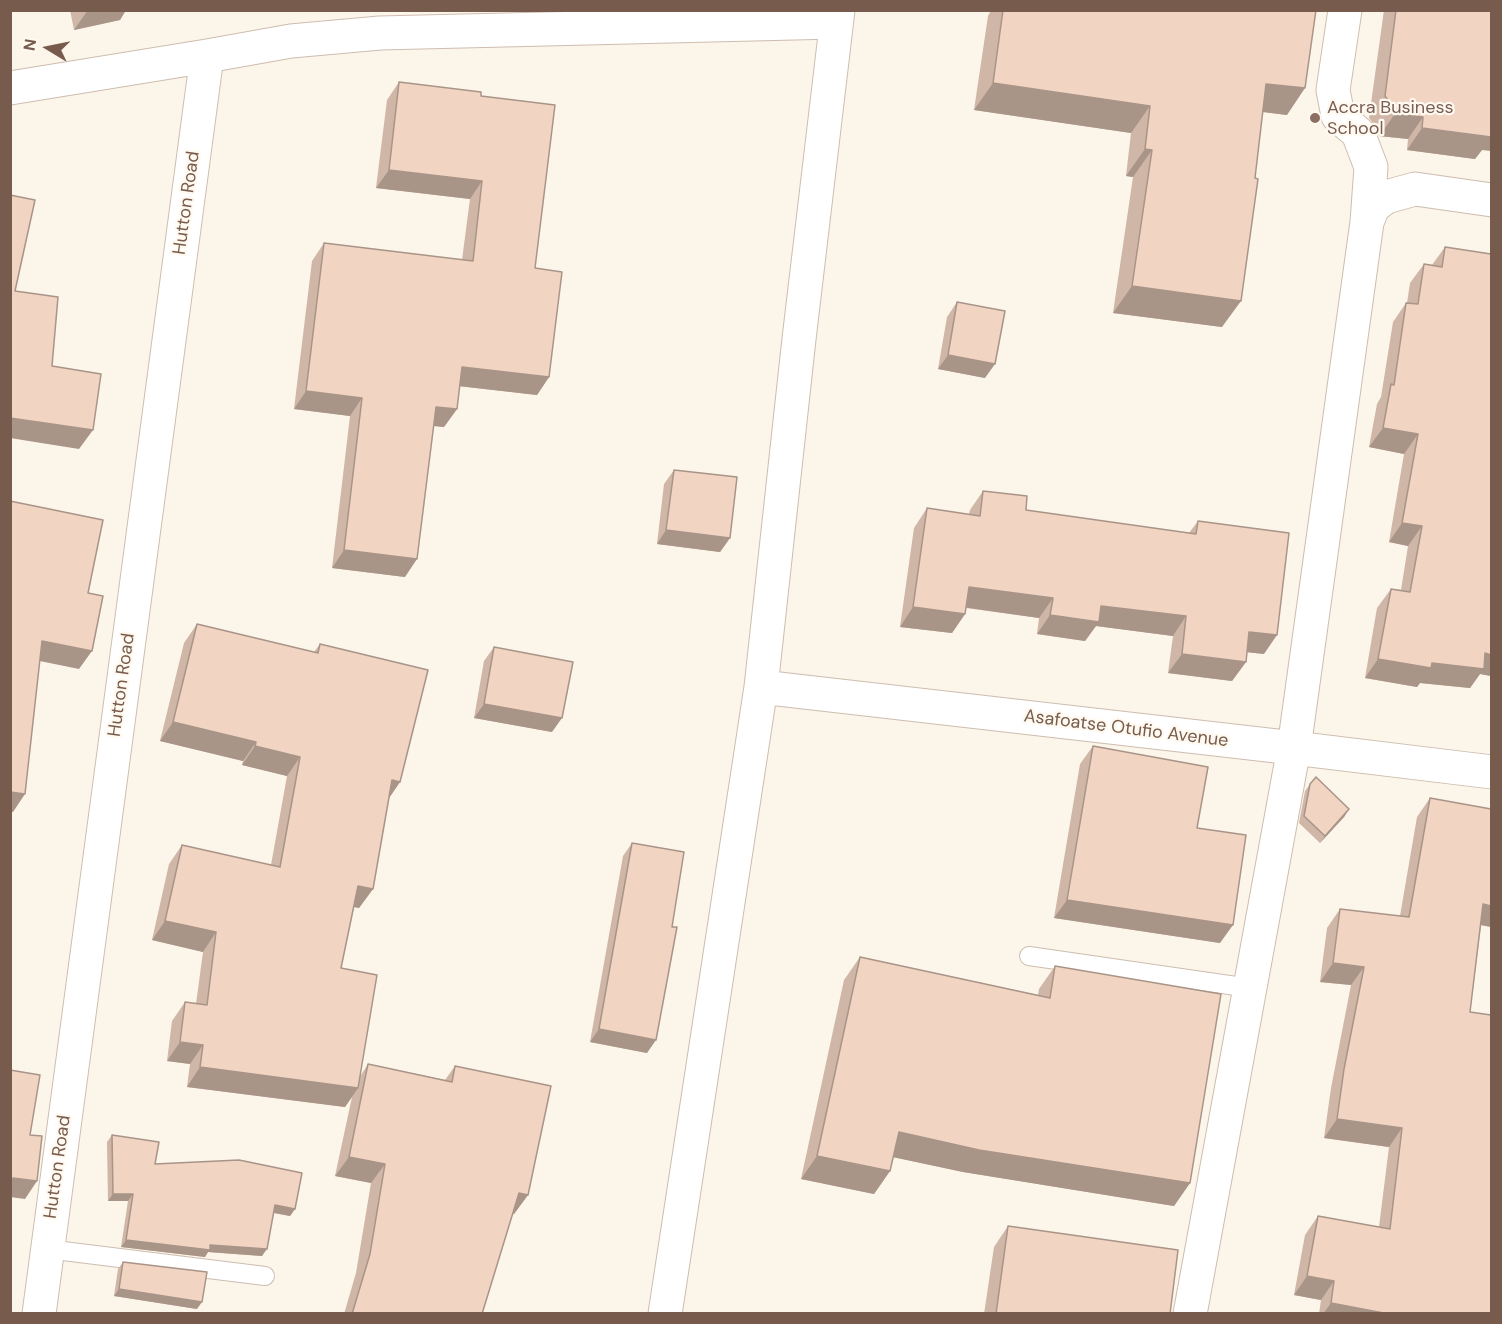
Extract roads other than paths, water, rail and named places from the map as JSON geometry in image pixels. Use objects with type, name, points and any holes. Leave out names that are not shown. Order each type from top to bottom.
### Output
[{"type":"street","points":[[1190,1314],[1294,748],[1367,222],[1371,167],[1358,133],[1338,116],[1334,90],[1345,10]]},
{"type":"street","points":[[10,88],[291,41],[380,33],[837,16],[761,687],[665,1314]]},
{"type":"street","name":"Hutton Road","points":[[39,1314],[207,56]]},
{"type":"street","points":[[1367,222],[1374,207],[1386,197],[1415,189],[1491,200]]},
{"type":"street","name":"Asafoatse Otufio Avenue","points":[[761,687],[1491,772]]},
{"type":"lane","points":[[1029,956],[1250,988]]},
{"type":"lane","points":[[47,1249],[266,1276]]},
{"type":"place","name":"Accra Business School","points":[[1315,118]]}]
